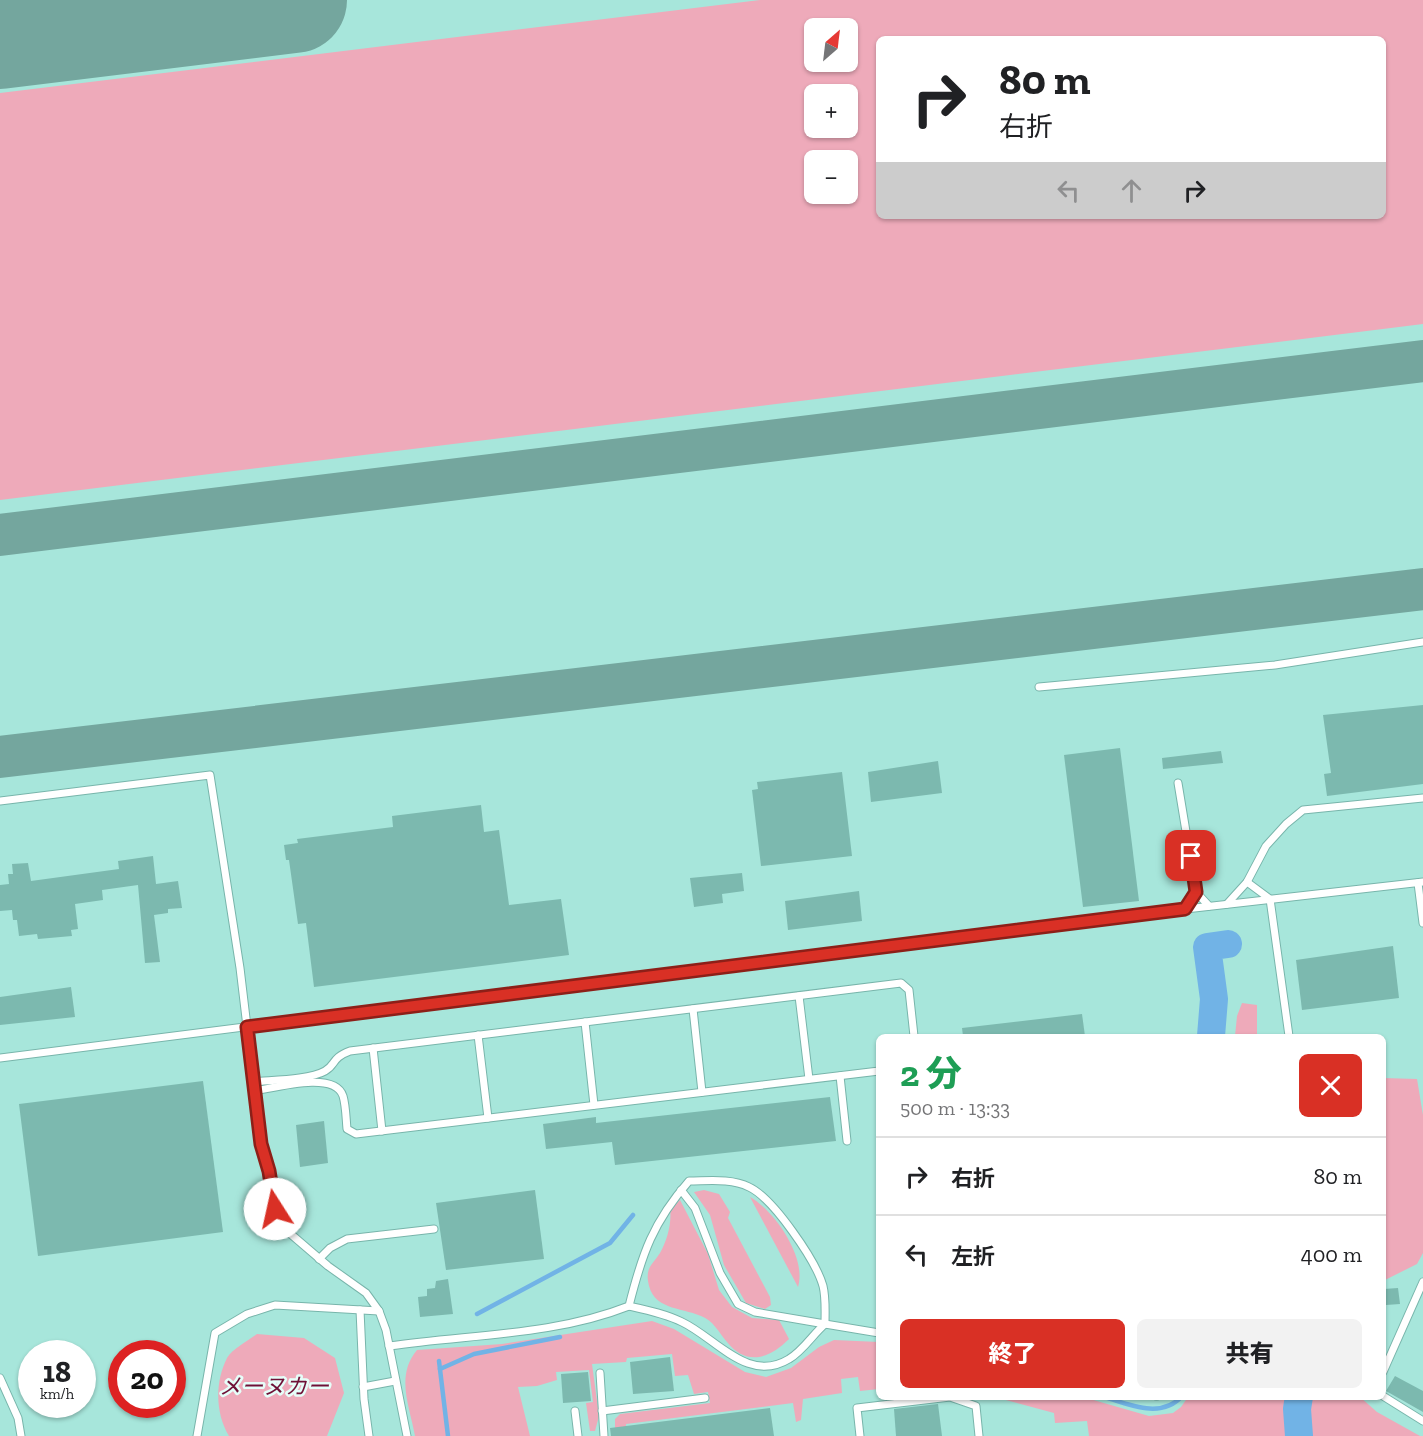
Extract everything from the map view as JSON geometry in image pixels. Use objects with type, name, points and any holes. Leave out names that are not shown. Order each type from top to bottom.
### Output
[{"type":"lane","points":[[1039,687],[1275,665],[1423,642]]},
{"type":"lane","points":[[0,801],[210,775],[247,1027],[261,1144],[279,1224],[319,1259],[366,1293],[379,1311],[389,1346],[407,1436]]},
{"type":"lane","points":[[1178,783],[1196,892],[1209,906]]},
{"type":"lane","points":[[1227,904],[1247,882],[1266,846],[1286,824],[1304,810],[1423,798]]},
{"type":"lane","points":[[1247,882],[1270,899],[1289,1034]]},
{"type":"lane","points":[[0,1058],[1209,906],[1421,882],[1423,923]]},
{"type":"lane","points":[[1185,909],[1196,892]]},
{"type":"lane","points":[[253,1082],[317,1074],[327,1070],[337,1056],[373,1048],[901,983],[907,985],[909,990],[914,1034]]},
{"type":"lane","points":[[799,996],[809,1079]]},
{"type":"lane","points":[[693,1009],[702,1092]]},
{"type":"lane","points":[[585,1022],[594,1105]]},
{"type":"lane","points":[[478,1035],[488,1118]]},
{"type":"lane","points":[[373,1048],[382,1131]]},
{"type":"lane","points":[[255,1091],[325,1082],[339,1089],[343,1095],[347,1129],[351,1134],[876,1071]]},
{"type":"lane","points":[[840,1076],[847,1141]]},
{"type":"lane","points":[[389,1346],[524,1333],[600,1318],[629,1306],[683,1322],[731,1356],[755,1365],[774,1365],[790,1359],[825,1324],[823,1286],[779,1212],[749,1187],[722,1180],[689,1181],[667,1206],[642,1256],[629,1306]]},
{"type":"lane","points":[[681,1190],[695,1208],[720,1273],[738,1304],[755,1312],[876,1332]]},
{"type":"lane","points":[[319,1259],[330,1248],[347,1239],[434,1229]]},
{"type":"lane","points":[[1386,1365],[1423,1282]]},
{"type":"lane","points":[[197,1436],[215,1333],[247,1314],[275,1305],[379,1311]]},
{"type":"lane","points":[[360,1310],[363,1387],[369,1436]]},
{"type":"lane","points":[[600,1373],[604,1436]]},
{"type":"lane","points":[[0,1378],[18,1418],[21,1436]]},
{"type":"lane","points":[[363,1387],[395,1381]]},
{"type":"lane","points":[[602,1411],[705,1398]]},
{"type":"lane","points":[[1386,1398],[1423,1421]]},
{"type":"lane","points":[[860,1436],[857,1408],[925,1400]]},
{"type":"lane","points":[[959,1400],[976,1406],[979,1436]]},
{"type":"lane","points":[[576,1411],[578,1436]]},
{"type":"green space","points":[[760,0],[1423,0],[1423,324],[0,500],[0,93]]},
{"type":"green space","points":[[1242,1003],[1257,1005],[1257,1034],[1235,1034],[1237,1016]]},
{"type":"green space","points":[[1386,1078],[1417,1079],[1423,1115],[1423,1253],[1417,1264],[1386,1280]]},
{"type":"green space","points":[[704,1190],[719,1194],[730,1212],[728,1218],[770,1297],[771,1305],[765,1309],[746,1303],[724,1265],[710,1215],[694,1192]]},
{"type":"green space","points":[[750,1197],[769,1213],[787,1236],[798,1263],[800,1275],[798,1287]]},
{"type":"green space","points":[[680,1200],[708,1254],[719,1290],[732,1307],[752,1318],[779,1320],[789,1339],[782,1346],[758,1357],[742,1355],[727,1342],[709,1320],[668,1306],[655,1297],[648,1281],[649,1269],[667,1237],[670,1226],[670,1209]]},
{"type":"green space","points":[[652,1321],[674,1329],[745,1372],[766,1377],[791,1368],[819,1347],[834,1340],[876,1342],[876,1389],[860,1391],[858,1377],[841,1379],[842,1393],[803,1399],[801,1420],[796,1422],[793,1403],[626,1424],[627,1435],[615,1428],[615,1419],[620,1414],[710,1403],[708,1392],[694,1394],[688,1375],[675,1376],[672,1354],[627,1358],[626,1362],[592,1364],[599,1416],[595,1431],[590,1431],[586,1403],[593,1402],[589,1370],[556,1372],[557,1380],[537,1386],[518,1387],[530,1436],[415,1436],[405,1381],[410,1360],[417,1350],[502,1344]]},
{"type":"green space","name":"メーヌカー","points":[[257,1334],[304,1338],[335,1358],[344,1393],[327,1436],[229,1436],[219,1408],[220,1377],[229,1355]]},
{"type":"green space","points":[[1006,1400],[1093,1400],[1149,1416],[1173,1413],[1186,1400],[1363,1400],[1377,1412],[1420,1436],[1089,1436],[1087,1421],[1055,1423],[1054,1413]]},
{"type":"building","points":[[1423,705],[1423,784],[1327,796],[1324,774],[1331,773],[1323,715]]},
{"type":"building","points":[[1120,748],[1139,901],[1083,907],[1064,755]]},
{"type":"building","points":[[1221,751],[1223,763],[1163,769],[1162,758]]},
{"type":"building","points":[[938,761],[942,793],[871,802],[868,772]]},
{"type":"building","points":[[842,772],[852,856],[761,866],[752,790],[758,789],[757,782]]},
{"type":"building","points":[[481,805],[484,832],[499,830],[509,905],[561,899],[569,955],[314,987],[306,923],[298,924],[289,860],[286,860],[284,845],[298,843],[297,839],[393,827],[392,816]]},
{"type":"building","points":[[153,856],[156,884],[178,881],[182,908],[168,909],[168,913],[154,915],[160,962],[145,963],[138,885],[102,890],[103,900],[75,904],[78,929],[71,930],[72,936],[38,939],[37,934],[19,936],[17,920],[13,920],[12,910],[0,911],[0,885],[9,884],[8,874],[13,874],[12,864],[28,863],[31,881],[119,869],[118,861]]},
{"type":"building","points":[[742,873],[744,891],[722,894],[723,903],[694,907],[690,878]]},
{"type":"building","points":[[859,891],[862,921],[788,930],[785,901]]},
{"type":"building","points":[[1393,946],[1399,998],[1302,1010],[1296,960]]},
{"type":"building","points":[[71,987],[75,1017],[0,1025],[0,997]]},
{"type":"building","points":[[1082,1014],[1085,1034],[963,1034],[962,1028]]},
{"type":"building","points":[[203,1081],[223,1232],[38,1256],[19,1104]]},
{"type":"building","points":[[830,1097],[836,1141],[615,1165],[612,1142],[546,1149],[543,1124],[596,1117],[596,1123]]},
{"type":"building","points":[[324,1121],[328,1163],[300,1167],[296,1125]]},
{"type":"building","points":[[535,1190],[544,1259],[446,1270],[436,1203]]},
{"type":"building","points":[[448,1279],[453,1314],[420,1317],[418,1297],[427,1296],[427,1289],[435,1288],[436,1281]]},
{"type":"building","points":[[1398,1288],[1400,1304],[1386,1305],[1386,1289]]},
{"type":"building","points":[[670,1357],[674,1391],[633,1394],[630,1362]]},
{"type":"building","points":[[588,1372],[591,1401],[563,1403],[561,1374]]},
{"type":"building","points":[[1395,1376],[1423,1391],[1423,1412],[1386,1391]]},
{"type":"building","points":[[938,1404],[942,1436],[896,1436],[894,1409]]},
{"type":"building","points":[[770,1408],[774,1436],[611,1436],[610,1428]]},
{"type":"waterway","points":[[1211,1034],[1214,999],[1207,947],[1228,944]]},
{"type":"waterway","points":[[477,1314],[610,1243],[633,1215]]},
{"type":"waterway","points":[[440,1369],[474,1354],[560,1337]]},
{"type":"waterway","points":[[439,1361],[448,1436]]},
{"type":"waterway","points":[[1114,1400],[1154,1409],[1177,1400]]},
{"type":"waterway","points":[[1298,1400],[1299,1436]]},
{"type":"taxiway","points":[[0,535],[1423,361]]},
{"type":"taxiway","points":[[0,757],[1423,589]]},
{"type":"runway","points":[[0,36],[294,0]]},
{"type":"route","points":[[275,1209],[269,1171],[261,1144],[247,1027],[1185,909],[1196,892],[1191,856]]}]
